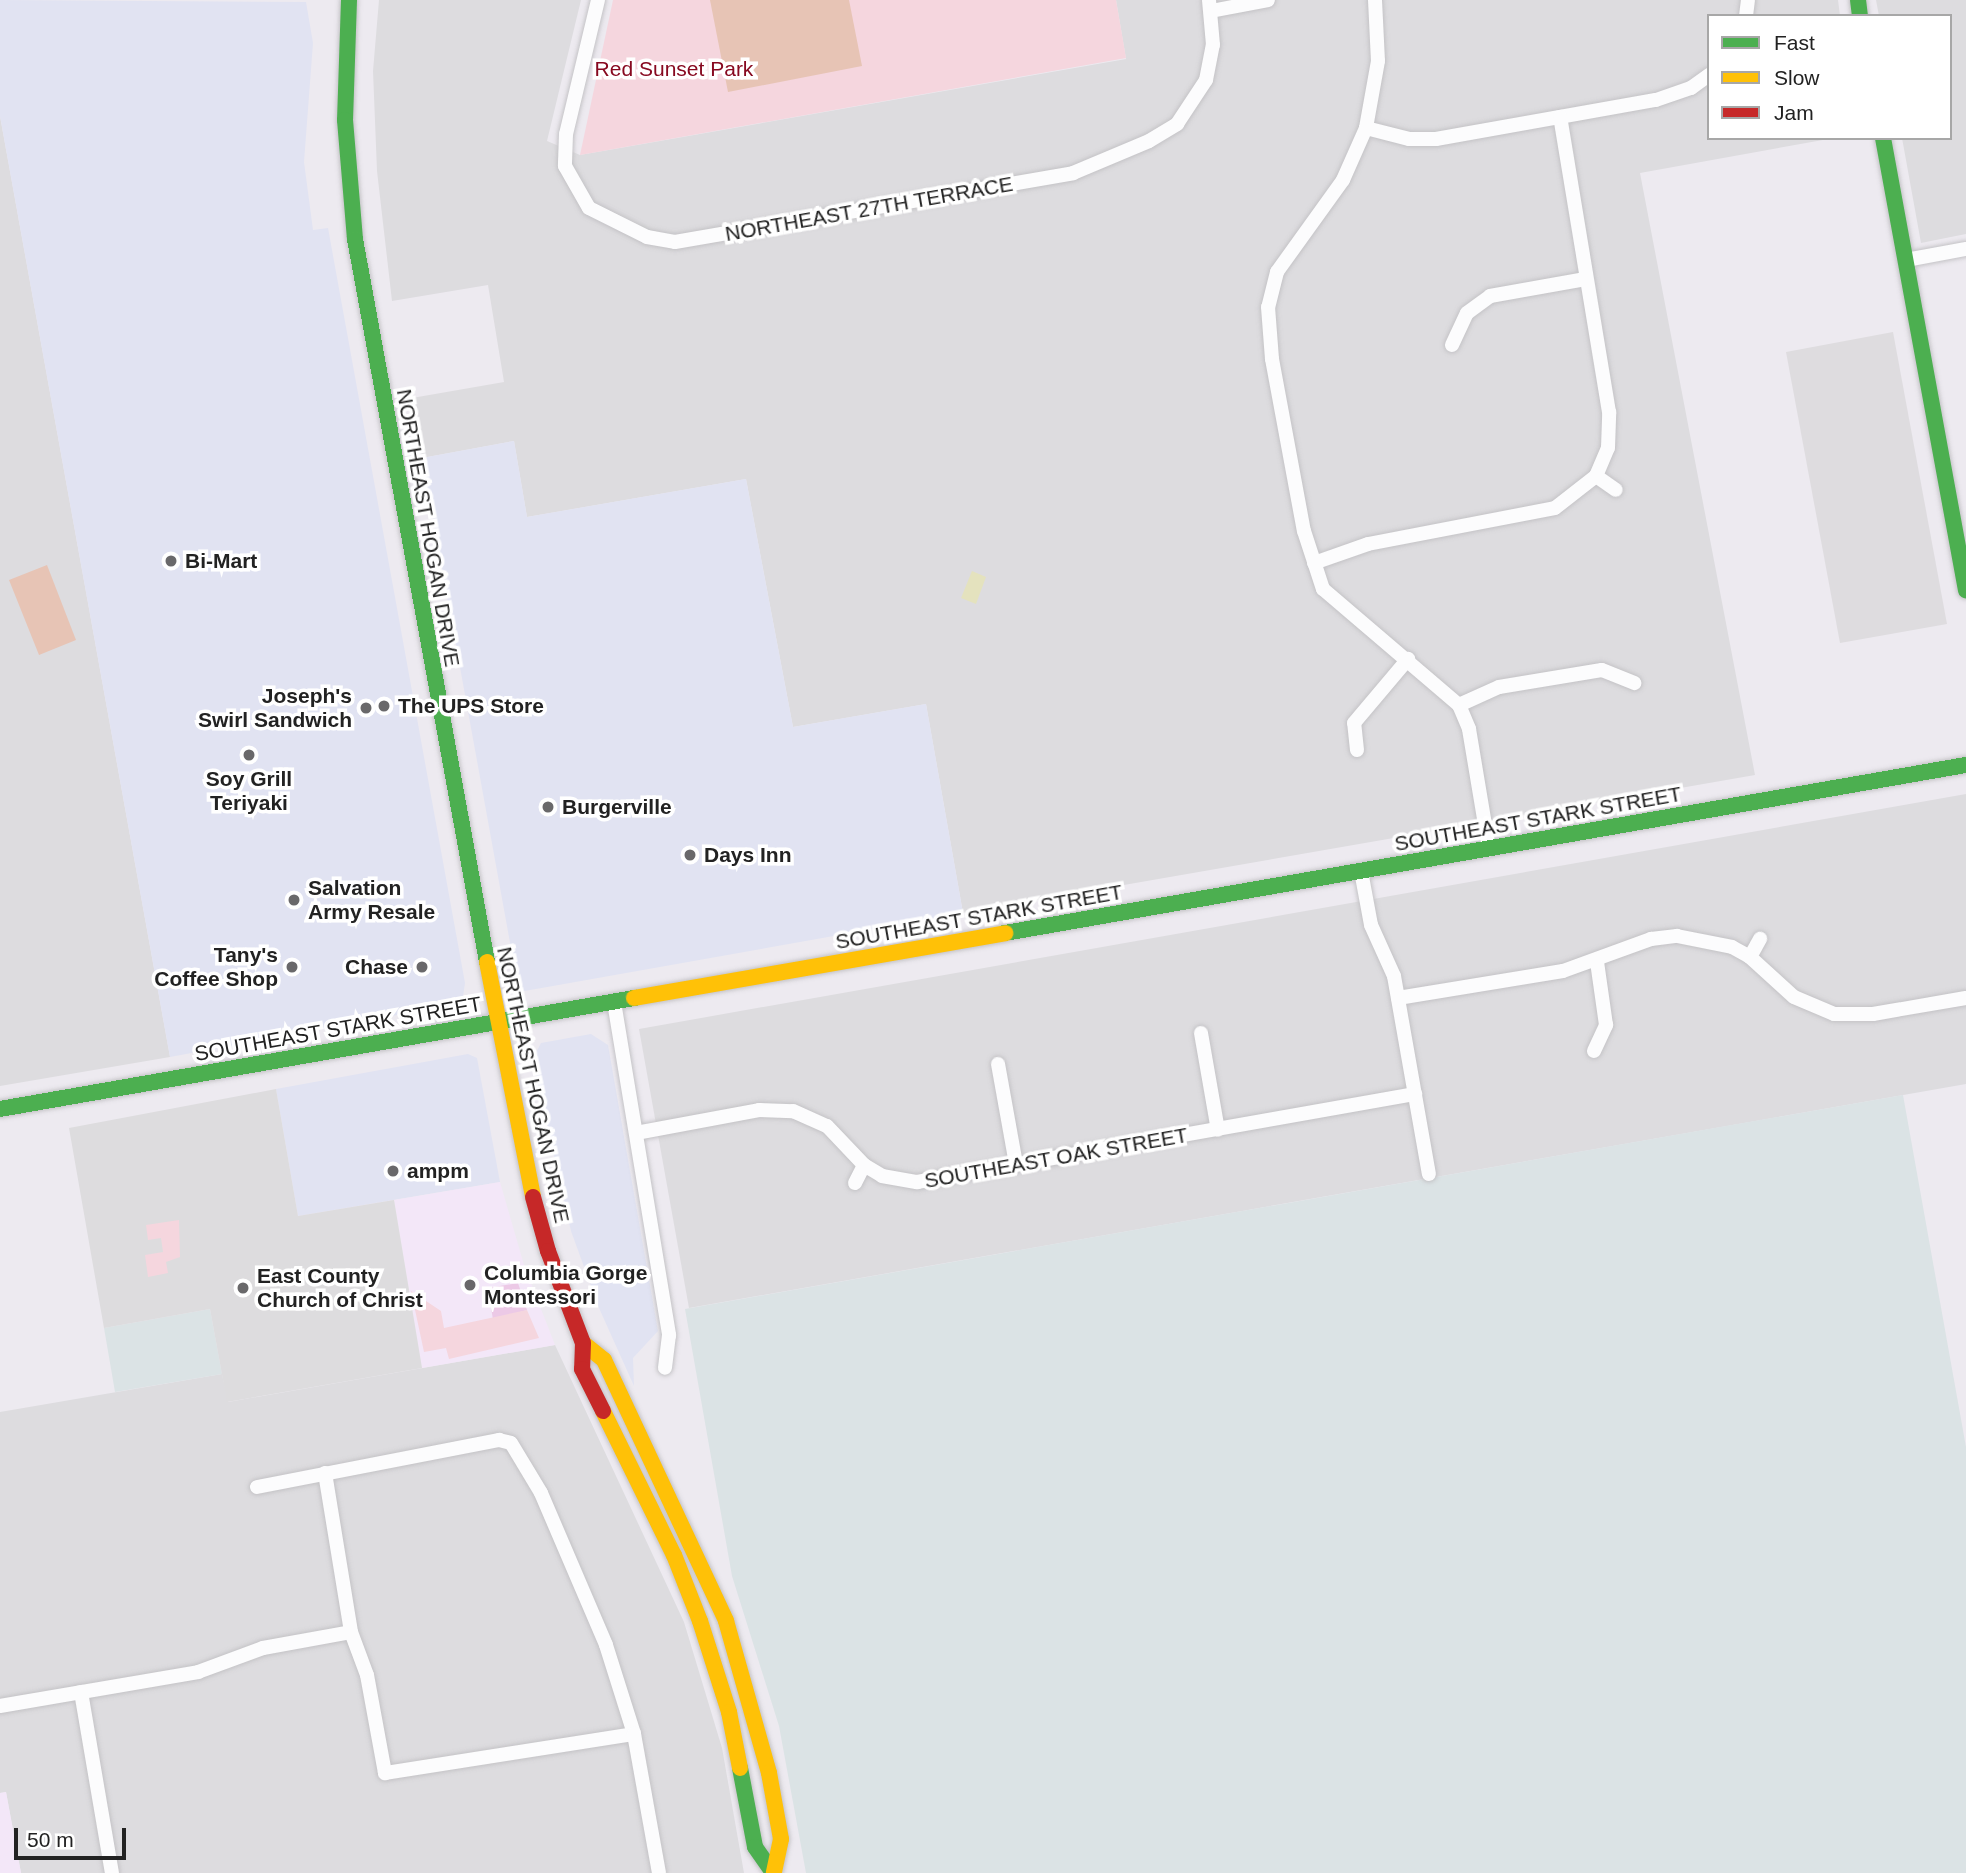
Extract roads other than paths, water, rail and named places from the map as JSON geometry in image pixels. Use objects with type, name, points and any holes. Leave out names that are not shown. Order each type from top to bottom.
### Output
[{"type":"main road","name":"NORTHEAST HOGAN DRIVE","points":[[349,0],[345,120],[355,239],[496,1022],[533,1201],[583,1343],[582,1369],[674,1555],[700,1621],[729,1712],[755,1847],[773,1873]]},
{"type":"main road","points":[[1883,140],[1966,590]]},
{"type":"main road","name":"SOUTHEAST STARK STREET","points":[[0,1110],[1966,765]]},
{"type":"main road","name":"NORTHEAST HOGAN DRIVE","points":[[583,1343],[604,1360],[726,1621],[769,1773],[780,1839],[773,1873]]},
{"type":"street","name":"NORTHEAST 27TH TERRACE","points":[[598,0],[564,149],[571,182],[589,208],[647,237],[675,242],[1073,173],[1149,141],[1177,124],[1199,96],[1211,62],[1210,5]]},
{"type":"street","points":[[1210,5],[1268,0]]},
{"type":"street","points":[[1375,0],[1378,61],[1366,128],[1343,180],[1277,272],[1268,307],[1272,359],[1314,563],[1323,589],[1341,608],[1408,659],[1459,705],[1469,729],[1489,849]]},
{"type":"street","points":[[1366,128],[1409,139],[1436,138],[1674,95],[1707,76]]},
{"type":"street","points":[[1314,563],[1368,544],[1555,508],[1596,476],[1608,448],[1609,421],[1560,117]]},
{"type":"street","points":[[1906,260],[1966,249]]},
{"type":"street","points":[[1452,345],[1467,313],[1490,296],[1586,279]]},
{"type":"street","points":[[1596,476],[1616,490]]},
{"type":"street","points":[[1357,750],[1354,723],[1408,659]]},
{"type":"street","points":[[1459,705],[1499,687],[1602,670],[1634,683]]},
{"type":"street","points":[[1361,871],[1371,925],[1388,961],[1398,998],[1429,1174]]},
{"type":"street","points":[[1398,998],[1597,962],[1651,939],[1677,936],[1711,940],[1750,957],[1794,997],[1834,1014],[1873,1014],[1966,998]]},
{"type":"street","points":[[1750,957],[1760,939]]},
{"type":"street","points":[[1594,1051],[1606,1025],[1597,962]]},
{"type":"street","points":[[614,1002],[669,1335],[665,1368]]},
{"type":"street","points":[[1200,1033],[1218,1130]]},
{"type":"street","points":[[998,1064],[1016,1164]]},
{"type":"street","name":"SOUTHEAST OAK STREET","points":[[636,1133],[776,1108],[811,1117],[827,1126],[864,1165],[882,1176],[917,1182],[1415,1094]]},
{"type":"street","points":[[855,1183],[864,1165]]},
{"type":"street","points":[[257,1487],[499,1440],[511,1443],[541,1493],[583,1587],[634,1734],[659,1873]]},
{"type":"street","points":[[325,1473],[351,1632],[368,1675],[385,1773],[634,1734]]},
{"type":"street","points":[[0,1706],[198,1672],[263,1648],[351,1632]]},
{"type":"street","points":[[81,1692],[112,1873]]},
{"type":"place","name":"Bi-Mart","points":[[171,561]]},
{"type":"place","name":"The UPS Store","points":[[384,706]]},
{"type":"place","name":"Joseph's Swirl Sandwich","points":[[366,708]]},
{"type":"place","name":"Soy Grill Teriyaki","points":[[249,755]]},
{"type":"place","name":"Burgerville","points":[[548,807]]},
{"type":"place","name":"Days Inn","points":[[690,855]]},
{"type":"place","name":"Salvation Army Resale","points":[[294,900]]},
{"type":"place","name":"Tany's Coffee Shop","points":[[292,967]]},
{"type":"place","name":"Chase","points":[[422,967]]},
{"type":"place","name":"ampm","points":[[393,1171]]},
{"type":"place","name":"Columbia Gorge Montessori","points":[[470,1285]]},
{"type":"place","name":"East County Church of Christ","points":[[243,1288]]},
{"type":"park label","name":"Red Sunset Park","points":[[674,69]]}]
